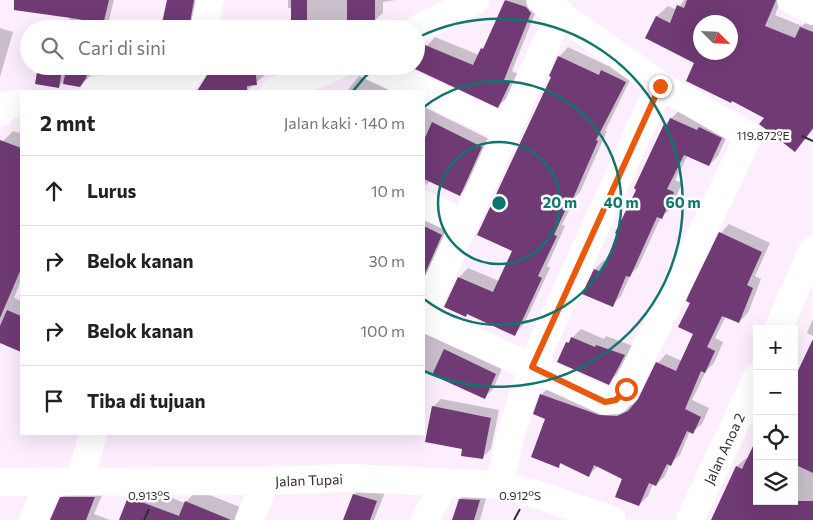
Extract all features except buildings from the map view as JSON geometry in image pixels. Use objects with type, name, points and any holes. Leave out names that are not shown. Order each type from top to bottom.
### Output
[{"type":"street","points":[[206,20],[210,0]]},
{"type":"street","points":[[425,26],[476,0]]},
{"type":"street","points":[[791,0],[813,11]]},
{"type":"street","points":[[425,311],[506,130],[550,6],[660,86],[749,136],[626,389],[616,400],[605,402],[425,318]]},
{"type":"street","points":[[102,90],[187,77],[188,75]]},
{"type":"street","points":[[277,90],[314,75]]},
{"type":"street","points":[[391,75],[422,90]]},
{"type":"street","points":[[500,485],[510,437],[532,367],[660,86]]},
{"type":"street","points":[[425,91],[506,130]]},
{"type":"street","points":[[425,205],[464,224]]},
{"type":"street","points":[[780,325],[813,249]]},
{"type":"street","name":"Jalan Anoa 2","points":[[690,520],[753,386]]},
{"type":"street","points":[[80,480],[93,435]]},
{"type":"street","name":"Jalan Tupai","points":[[0,482],[49,483],[80,480],[266,481],[349,478],[500,485],[539,495],[612,520]]},
{"type":"street","points":[[249,520],[266,481]]},
{"type":"street","points":[[426,520],[445,482]]},
{"type":"street","points":[[33,520],[49,483]]},
{"type":"route","points":[[626,389],[616,400],[605,402],[532,367],[660,86]]}]
